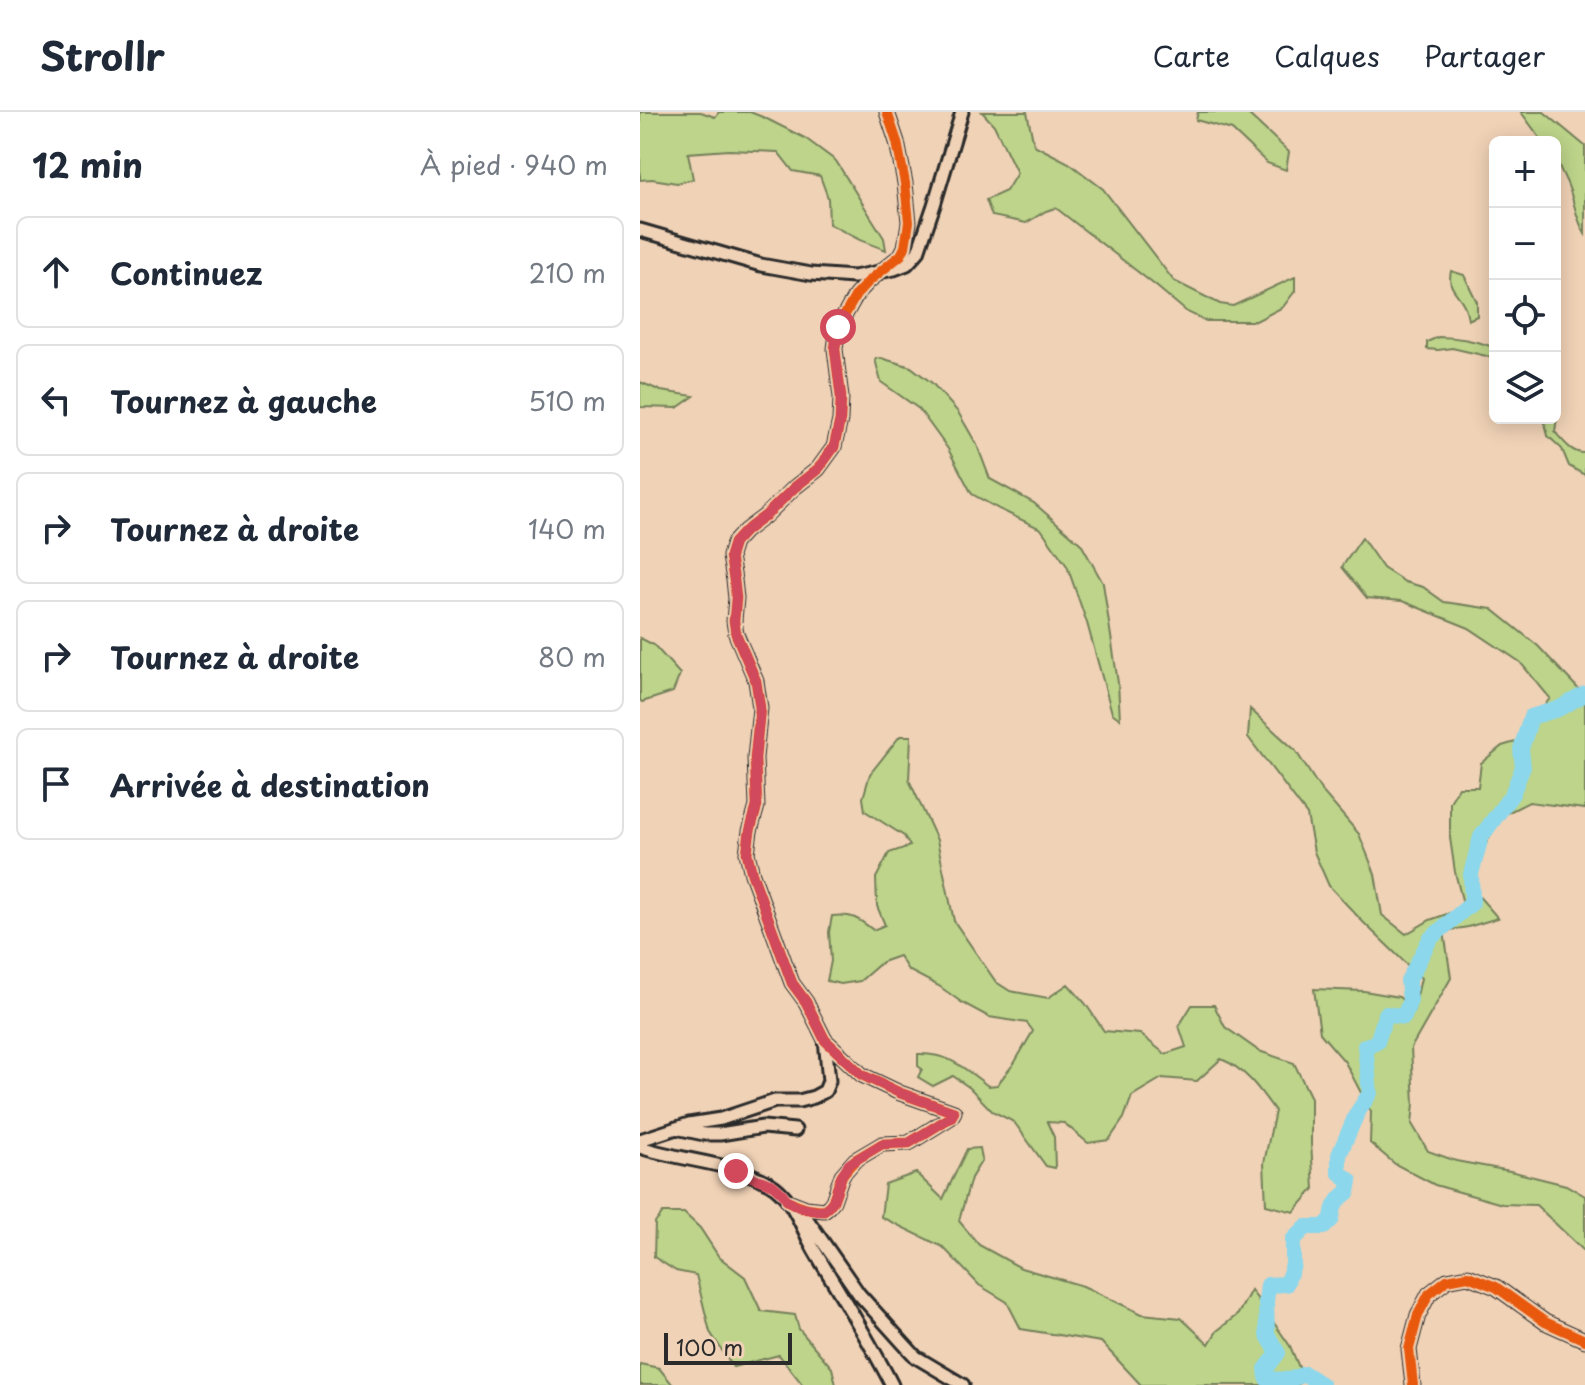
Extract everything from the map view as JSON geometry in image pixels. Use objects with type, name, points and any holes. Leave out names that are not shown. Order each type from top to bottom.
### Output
[{"type":"street","points":[[792,1203],[824,1210],[833,1201],[849,1164],[882,1144],[909,1143],[951,1117],[954,1112],[900,1093],[862,1075],[825,1040],[806,1002],[792,983],[747,853],[757,806],[755,758],[760,708],[756,681],[736,634],[735,589],[730,556],[734,543],[745,531],[818,469],[834,447],[841,397],[835,349],[838,327],[856,295],[901,255],[905,247],[909,222],[903,167],[887,112]]},
{"type":"street","points":[[640,230],[761,265],[811,274],[844,278],[907,264],[918,252],[962,112]]},
{"type":"street","points":[[640,1140],[775,1101],[799,1101],[814,1097],[825,1091],[829,1081],[825,1040]]},
{"type":"street","points":[[675,1128],[704,1134],[763,1127],[795,1130]]},
{"type":"street","points":[[640,1147],[761,1179],[782,1193],[859,1294],[916,1357],[963,1385]]},
{"type":"street","points":[[792,1203],[815,1251],[869,1339],[892,1385]]},
{"type":"street","points":[[1413,1385],[1409,1349],[1418,1315],[1429,1294],[1447,1280],[1468,1276],[1496,1287],[1545,1322],[1585,1340]]},
{"type":"green space","points":[[640,112],[701,112],[715,117],[719,112],[750,112],[805,138],[836,161],[884,238],[886,250],[829,224],[828,198],[820,176],[793,171],[778,152],[729,150],[688,153],[693,179],[677,183],[640,180]]},
{"type":"green space","points":[[982,112],[1027,112],[1034,145],[1069,163],[1103,189],[1174,281],[1220,304],[1233,306],[1295,277],[1295,291],[1283,307],[1256,321],[1206,321],[1187,312],[1056,208],[1026,223],[992,216],[986,200],[1006,191],[1017,173],[994,125]]},
{"type":"green space","points":[[1198,112],[1246,112],[1289,152],[1286,170],[1267,163],[1232,130],[1196,120]]},
{"type":"green space","points":[[1521,112],[1544,112],[1585,146],[1585,234],[1561,170],[1561,136],[1539,136]]},
{"type":"green space","points":[[1451,271],[1464,275],[1477,302],[1477,316],[1468,320],[1464,305],[1452,286]]},
{"type":"green space","points":[[1438,337],[1466,339],[1489,346],[1489,357],[1452,348],[1427,349],[1427,342]]},
{"type":"green space","points":[[875,359],[911,367],[932,383],[958,412],[977,445],[990,479],[1034,503],[1081,544],[1103,583],[1118,683],[1120,719],[1112,713],[1087,623],[1067,566],[1041,529],[972,494],[948,449],[919,409],[881,382]]},
{"type":"green space","points":[[640,382],[661,391],[694,396],[677,408],[640,407]]},
{"type":"green space","points":[[1545,424],[1556,424],[1555,432],[1565,443],[1585,453],[1585,475],[1569,466],[1562,449],[1548,436]]},
{"type":"green space","points":[[1362,538],[1383,568],[1405,582],[1423,587],[1444,602],[1492,609],[1538,646],[1585,696],[1585,809],[1529,802],[1501,816],[1478,859],[1475,892],[1498,918],[1444,931],[1451,978],[1411,1048],[1412,1124],[1428,1151],[1456,1161],[1566,1185],[1585,1196],[1585,1252],[1536,1205],[1502,1204],[1435,1185],[1395,1164],[1370,1143],[1371,1112],[1345,1062],[1320,1033],[1314,989],[1364,991],[1399,997],[1414,1010],[1421,978],[1329,886],[1314,852],[1307,815],[1248,737],[1250,709],[1295,750],[1321,790],[1359,834],[1375,874],[1382,915],[1406,934],[1430,920],[1464,908],[1450,838],[1450,802],[1459,787],[1478,787],[1481,763],[1502,746],[1529,738],[1534,721],[1550,698],[1520,662],[1469,628],[1402,601],[1367,598],[1342,567]]},
{"type":"green space","points":[[640,638],[654,645],[680,674],[673,692],[642,702],[640,700]]},
{"type":"green space","points":[[900,736],[911,736],[909,780],[937,840],[954,921],[996,982],[1010,991],[1048,998],[1068,984],[1104,1031],[1140,1034],[1165,1054],[1186,1047],[1179,1026],[1192,1005],[1214,1005],[1225,1027],[1259,1051],[1294,1063],[1311,1098],[1314,1189],[1294,1212],[1266,1205],[1264,1163],[1275,1111],[1252,1081],[1230,1063],[1221,1059],[1197,1081],[1162,1078],[1132,1096],[1124,1118],[1109,1140],[1088,1143],[1064,1123],[1047,1122],[1054,1137],[1055,1168],[1046,1166],[1014,1122],[992,1111],[970,1088],[953,1076],[933,1086],[918,1077],[922,1069],[918,1066],[918,1054],[929,1054],[956,1063],[988,1086],[997,1085],[1033,1031],[1027,1023],[989,1017],[908,970],[899,956],[882,962],[860,981],[841,984],[827,981],[831,961],[829,932],[832,916],[854,918],[873,930],[885,925],[877,906],[876,878],[889,853],[910,846],[904,836],[865,811],[863,798],[870,774]]},
{"type":"green space","points":[[980,1148],[982,1160],[971,1178],[959,1221],[979,1245],[1021,1268],[1083,1286],[1142,1314],[1181,1318],[1209,1344],[1217,1331],[1238,1314],[1251,1290],[1290,1346],[1304,1379],[1298,1385],[1141,1385],[1101,1342],[1021,1329],[1007,1302],[979,1285],[943,1247],[881,1217],[885,1184],[916,1173],[943,1199],[967,1149]]},
{"type":"green space","points":[[663,1213],[684,1213],[700,1228],[719,1257],[745,1277],[761,1311],[795,1315],[799,1329],[832,1368],[836,1385],[803,1385],[779,1355],[733,1367],[710,1332],[696,1275],[676,1271],[654,1257],[655,1223]]},
{"type":"green space","points":[[640,1364],[659,1368],[673,1385],[640,1385]]},
{"type":"waterway","points":[[1322,1385],[1305,1374],[1289,1380],[1267,1379],[1266,1369],[1278,1353],[1267,1334],[1268,1285],[1286,1284],[1293,1265],[1293,1240],[1306,1227],[1324,1227],[1332,1219],[1336,1203],[1348,1192],[1350,1181],[1339,1172],[1339,1155],[1357,1113],[1370,1093],[1365,1046],[1377,1042],[1386,1014],[1404,1017],[1410,1000],[1408,981],[1430,939],[1472,903],[1471,874],[1481,837],[1512,794],[1523,767],[1521,749],[1531,717],[1558,709],[1585,694]]},
{"type":"cycle path","points":[[788,1201],[806,1208],[824,1210],[833,1201],[842,1175],[855,1160],[882,1144],[909,1143],[951,1117],[954,1112],[900,1093],[862,1075],[825,1040],[806,1002],[792,983],[747,853],[757,806],[755,758],[760,708],[756,681],[736,634],[736,598],[730,556],[734,543],[745,531],[818,469],[834,447],[841,397],[835,349],[838,327],[856,295],[901,255],[905,247],[909,222],[905,183],[887,112]]},
{"type":"cycle path","points":[[1413,1385],[1409,1349],[1418,1315],[1429,1294],[1447,1280],[1468,1276],[1496,1287],[1545,1322],[1585,1340]]},
{"type":"route","points":[[736,1171],[773,1185],[797,1206],[824,1210],[833,1201],[849,1164],[882,1144],[909,1143],[951,1117],[954,1112],[900,1093],[862,1075],[825,1040],[806,1002],[792,983],[747,853],[757,806],[755,758],[760,708],[756,681],[736,634],[736,598],[730,556],[734,543],[745,531],[818,469],[834,447],[841,397],[835,349],[838,327]]}]
